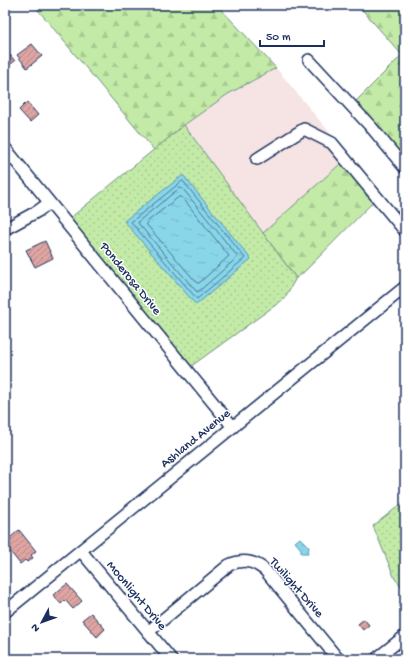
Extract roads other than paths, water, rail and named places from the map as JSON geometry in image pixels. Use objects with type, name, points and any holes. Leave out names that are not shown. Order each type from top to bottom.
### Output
[{"type":"street","points":[[309,60],[372,128],[405,168]]},
{"type":"street","points":[[257,159],[304,129],[332,143],[405,231]]},
{"type":"street","name":"Ponderosa Drive","points":[[5,148],[233,428]]},
{"type":"street","points":[[5,229],[38,211],[49,203]]},
{"type":"street","name":"Ashland Avenue","points":[[5,612],[405,287]]},
{"type":"street","name":"Moonlight Drive","points":[[80,550],[171,659]]},
{"type":"street","name":"Twilight Drive","points":[[148,632],[229,565],[236,562],[253,562],[265,570],[338,659]]},
{"type":"street","points":[[376,659],[405,636]]},
{"type":"water","points":[[183,175],[251,259],[196,305],[124,221]]},
{"type":"water","points":[[300,538],[309,547],[308,553],[301,553],[301,549],[295,542]]}]
